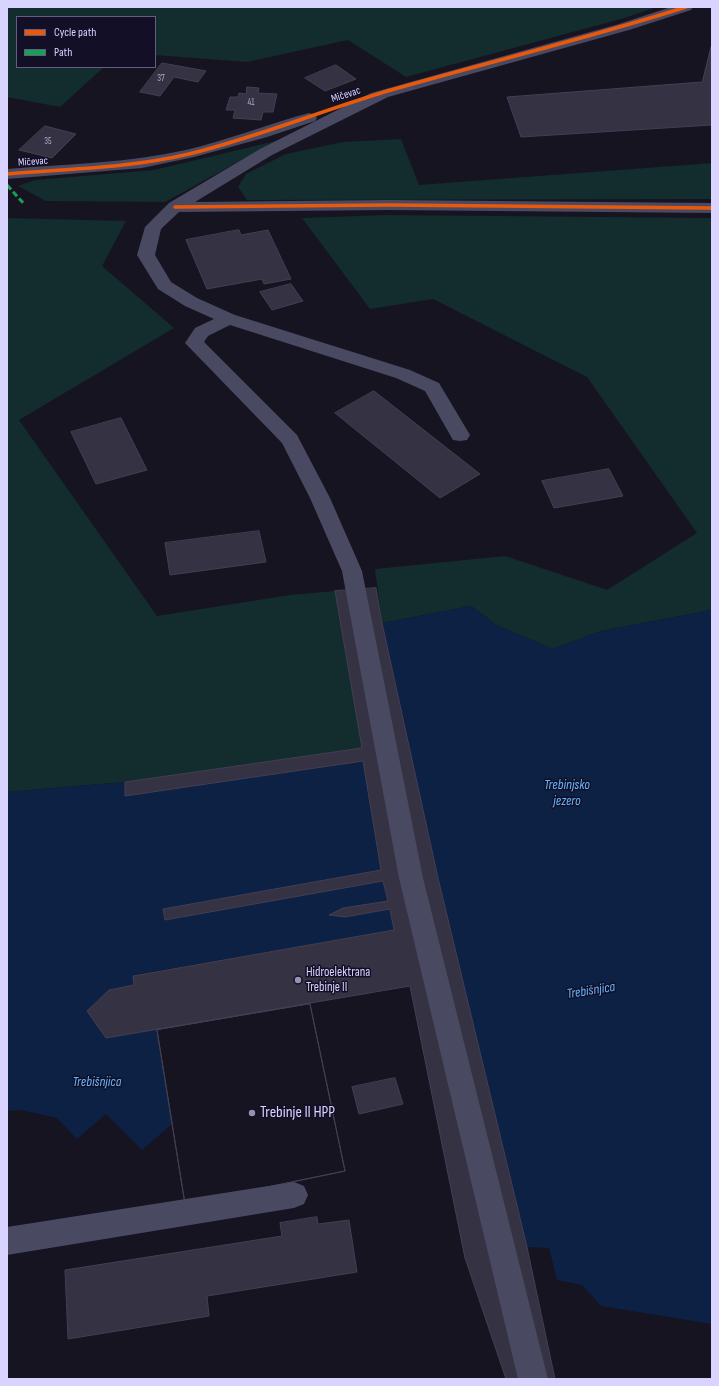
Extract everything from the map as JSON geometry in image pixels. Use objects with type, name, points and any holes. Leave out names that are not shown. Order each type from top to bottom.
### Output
[{"type":"street","name":"Mičevac","points":[[7,174],[142,163],[188,154],[261,134],[389,91],[624,27],[686,7]]},
{"type":"street","points":[[389,91],[266,152],[176,207],[153,227],[146,255],[164,285],[191,302],[229,319],[403,374],[432,387],[460,435]]},
{"type":"street","points":[[176,207],[397,206],[712,208]]},
{"type":"street","points":[[229,319],[201,332],[194,343],[290,440],[320,498],[352,571],[411,878],[533,1379]]},
{"type":"street","points":[[7,1242],[294,1195]]},
{"type":"green space","points":[[7,7],[657,7],[621,19],[406,77],[348,40],[247,62],[156,55],[156,16],[16,16],[16,68],[103,68],[60,107],[7,97]]},
{"type":"green space","points":[[401,139],[419,185],[712,163],[712,199],[247,200],[238,187],[246,174],[286,154],[343,142]]},
{"type":"green space","points":[[276,141],[165,202],[46,201],[18,186],[35,180],[154,170]]},
{"type":"green space","points":[[387,215],[712,218],[712,610],[601,631],[553,649],[498,626],[471,606],[382,623],[375,569],[505,556],[607,590],[697,533],[587,377],[433,299],[370,309],[302,218]]},
{"type":"green space","points":[[7,218],[126,221],[102,266],[174,328],[19,420],[157,616],[290,595],[335,591],[362,748],[125,782],[7,792]]},
{"type":"water","name":"Trebinjsko jezero","points":[[471,606],[498,626],[553,649],[601,631],[712,610],[712,1324],[601,1306],[582,1285],[557,1280],[549,1248],[527,1247],[438,878],[382,623]]},
{"type":"water","name":"Trebišnjica","points":[[363,761],[381,870],[164,909],[165,920],[383,881],[388,901],[343,908],[330,915],[345,917],[390,909],[394,930],[133,975],[134,985],[109,990],[87,1011],[106,1038],[157,1029],[172,1124],[142,1150],[106,1114],[77,1139],[57,1118],[21,1110],[7,1111],[7,792],[125,782],[125,796]]},
{"type":"building","points":[[711,47],[712,125],[521,137],[507,97],[702,82]]},
{"type":"building","points":[[162,63],[206,71],[198,82],[174,77],[160,96],[140,92]]},
{"type":"building","points":[[336,65],[356,79],[325,91],[305,78]]},
{"type":"building","points":[[247,87],[259,88],[258,93],[277,94],[273,112],[263,112],[261,120],[233,118],[235,110],[226,110],[230,97],[238,97],[239,93],[246,94]]},
{"type":"building","points":[[45,126],[76,134],[52,158],[19,150]]},
{"type":"building","points":[[239,230],[241,235],[268,230],[291,279],[264,284],[262,279],[207,289],[186,240]]},
{"type":"building","points":[[291,284],[303,301],[272,310],[260,292]]},
{"type":"building","points":[[374,391],[480,474],[440,498],[335,413]]},
{"type":"building","points":[[121,418],[147,470],[96,484],[71,432]]},
{"type":"building","points":[[609,469],[623,496],[554,508],[542,481]]},
{"type":"building","points":[[259,531],[266,562],[170,575],[165,543]]},
{"type":"building","name":"Hidroelektrana Trebinje II","points":[[376,588],[382,623],[438,878],[527,1247],[555,1379],[506,1379],[465,1258],[410,986],[106,1038],[87,1011],[109,990],[134,985],[133,976],[394,930],[390,909],[345,917],[329,915],[343,908],[388,901],[383,881],[165,920],[163,909],[381,870],[363,761],[125,796],[125,782],[362,748],[335,591]]},
{"type":"building","name":"Hidroelektrana Trebinje II","points":[[310,1004],[345,1171],[185,1204],[157,1030]]},
{"type":"building","name":"Hidroelektrana Trebinje II","points":[[310,1004],[345,1171],[185,1204],[157,1030]]},
{"type":"building","points":[[395,1078],[403,1104],[359,1114],[352,1087]]},
{"type":"building","points":[[317,1217],[318,1224],[349,1220],[357,1272],[207,1296],[209,1316],[68,1339],[65,1270],[282,1236],[280,1223]]},
{"type":"marked path","points":[[7,185],[25,205]]},
{"type":"cycle path","points":[[7,174],[142,163],[188,154],[261,134],[389,91],[624,27],[686,7]]},
{"type":"cycle path","points":[[175,207],[389,205],[712,208]]},
{"type":"place","name":"Hidroelektrana Trebinje II","points":[[298,980]]},
{"type":"place","name":"Trebinje II HPP","points":[[252,1113]]}]
